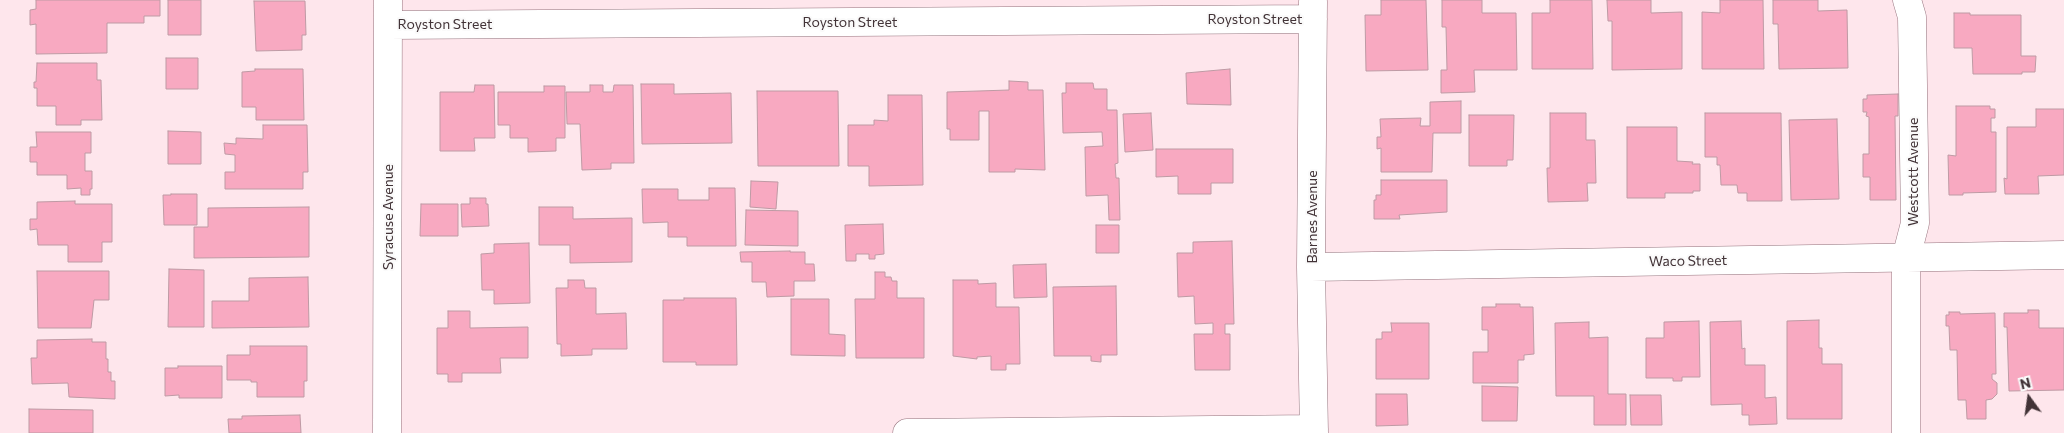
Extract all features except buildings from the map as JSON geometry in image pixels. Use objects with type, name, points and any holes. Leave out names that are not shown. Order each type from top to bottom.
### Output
[{"type":"street","name":"Westcott Avenue","points":[[1906,0],[1912,17],[1916,223],[1906,258],[1906,433]]},
{"type":"street","name":"Royston Street","points":[[388,12],[1313,9]]},
{"type":"street","name":"Barnes Avenue","points":[[1313,9],[1311,267],[1314,431]]},
{"type":"street","name":"Syracuse Avenue","points":[[387,433],[388,12]]},
{"type":"street","name":"Waco Street","points":[[1311,267],[2064,255]]},
{"type":"street","points":[[907,433],[1314,431]]}]
